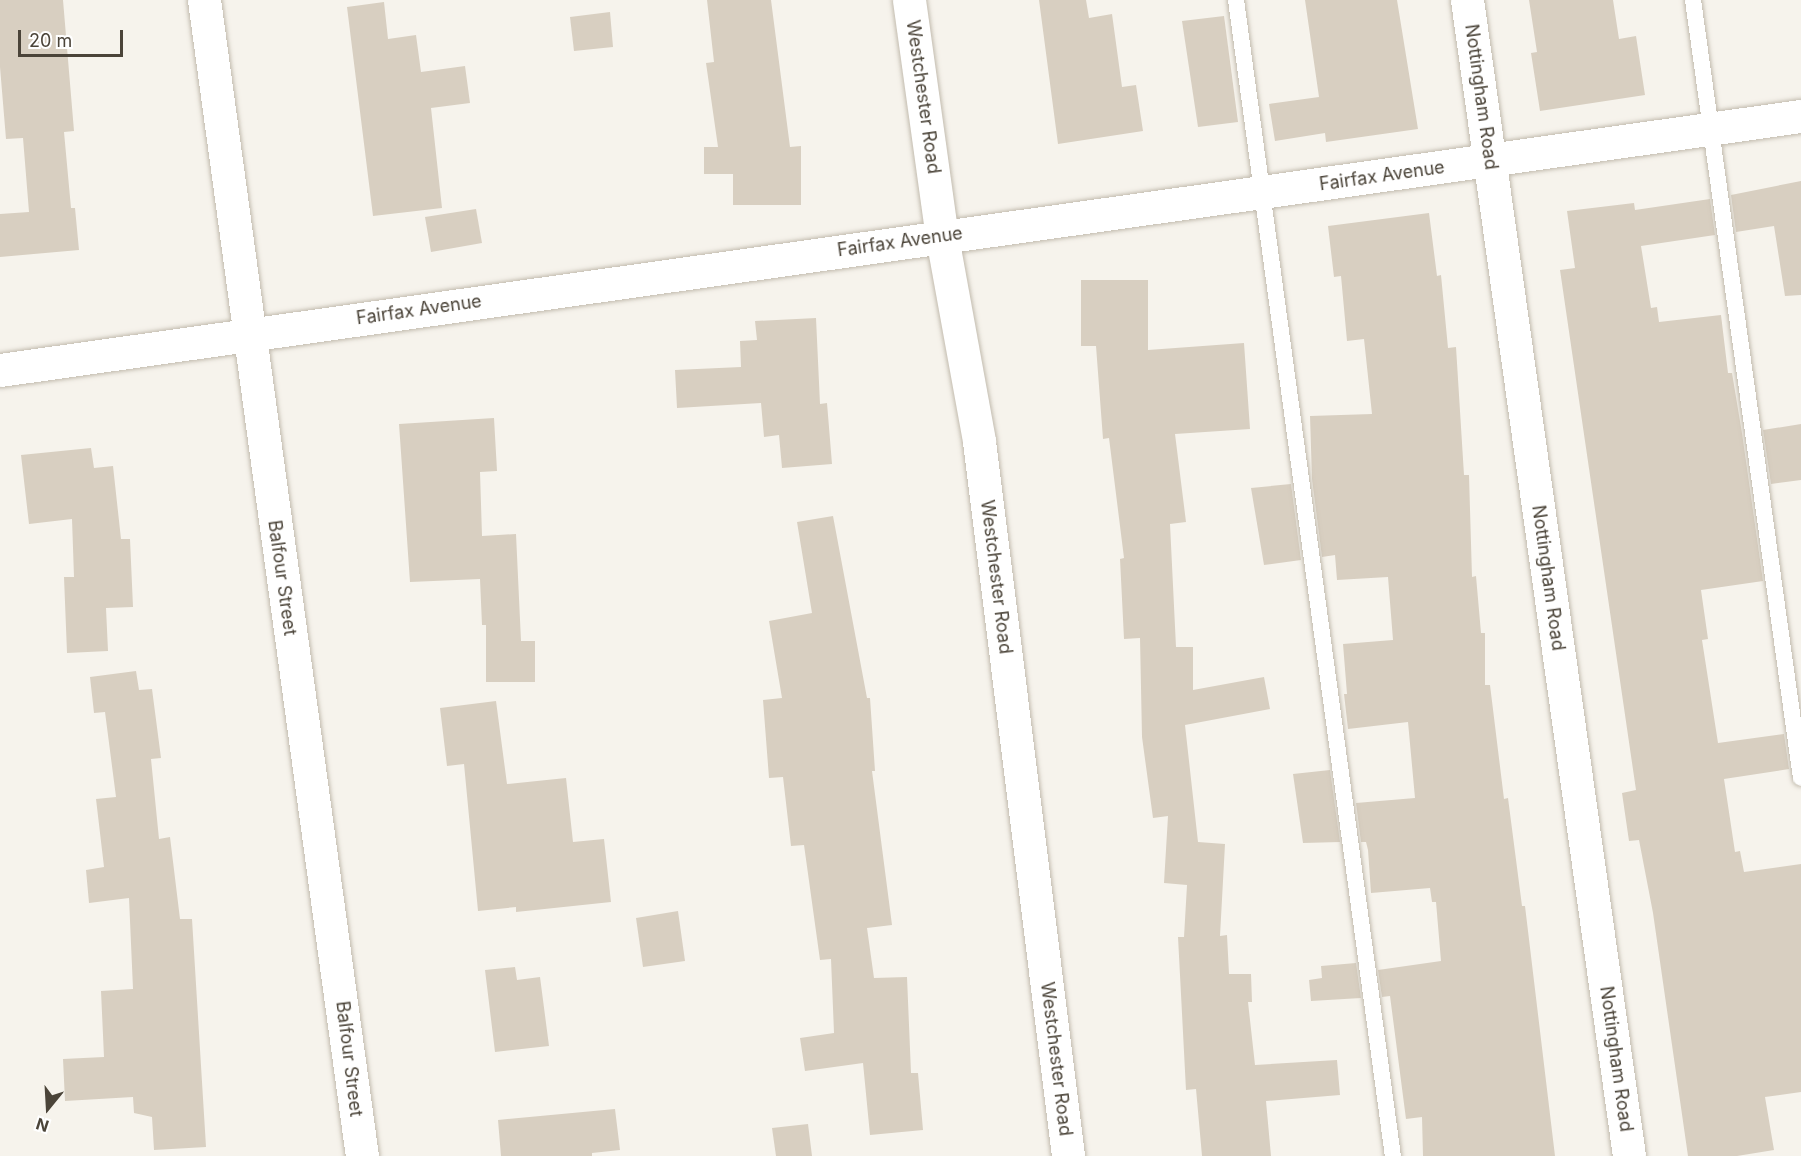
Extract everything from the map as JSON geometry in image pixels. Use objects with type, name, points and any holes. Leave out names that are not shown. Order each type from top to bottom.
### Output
[{"type":"street","name":"Balfour Street","points":[[204,0],[362,1156]]},
{"type":"street","name":"Westchester Road","points":[[909,0],[942,237],[979,441],[1068,1156]]},
{"type":"street","name":"Nottingham Road","points":[[1467,0],[1629,1156]]},
{"type":"street","name":"Fairfax Avenue","points":[[0,369],[1801,116]]},
{"type":"lane","points":[[1236,0],[1393,1156]]},
{"type":"lane","points":[[1693,0],[1801,778]]},
{"type":"building","points":[[0,0],[63,0],[74,131],[64,132],[71,208],[75,208],[79,250],[0,257],[0,214],[29,212],[23,138],[6,139],[0,67]]},
{"type":"building","points":[[707,0],[771,0],[790,147],[801,146],[801,205],[733,205],[733,174],[704,174],[704,147],[718,147],[706,63],[714,62]]},
{"type":"building","points":[[1039,0],[1086,0],[1089,18],[1112,14],[1122,87],[1136,85],[1143,131],[1058,144]]},
{"type":"building","points":[[1305,0],[1397,0],[1418,129],[1326,142],[1325,133],[1275,141],[1269,104],[1319,97]]},
{"type":"building","points":[[1529,0],[1613,0],[1619,39],[1636,36],[1645,95],[1540,111],[1531,53],[1537,52]]},
{"type":"building","points":[[384,2],[388,39],[416,35],[421,72],[465,66],[470,103],[431,108],[442,208],[373,216],[347,7]]},
{"type":"building","points":[[610,12],[613,47],[574,51],[570,17]]},
{"type":"building","points":[[1224,16],[1238,122],[1198,127],[1182,21]]},
{"type":"building","points":[[1801,181],[1801,295],[1785,296],[1774,226],[1736,232],[1731,195]]},
{"type":"building","points":[[1710,199],[1715,235],[1641,246],[1651,308],[1657,307],[1659,322],[1721,315],[1728,373],[1732,373],[1742,433],[1763,581],[1701,590],[1708,639],[1702,640],[1718,743],[1784,734],[1789,769],[1724,779],[1735,852],[1740,851],[1744,872],[1801,864],[1801,1092],[1765,1097],[1774,1150],[1737,1156],[1688,1156],[1653,913],[1639,840],[1629,841],[1622,793],[1636,790],[1560,270],[1575,268],[1567,211],[1634,203],[1635,210]]},
{"type":"building","points":[[476,209],[482,243],[431,252],[425,217]]},
{"type":"building","points":[[1429,213],[1437,276],[1441,275],[1448,348],[1456,347],[1464,475],[1469,475],[1472,577],[1476,576],[1481,633],[1485,633],[1485,685],[1490,685],[1504,799],[1508,798],[1522,906],[1525,906],[1555,1156],[1423,1156],[1422,1117],[1406,1119],[1390,996],[1382,997],[1378,970],[1441,961],[1436,902],[1432,902],[1430,888],[1371,893],[1368,850],[1366,842],[1361,842],[1356,803],[1415,798],[1408,722],[1348,729],[1344,694],[1347,694],[1343,644],[1393,640],[1388,577],[1337,580],[1335,555],[1322,557],[1312,479],[1310,416],[1372,414],[1364,339],[1347,341],[1341,276],[1334,277],[1328,226]]},
{"type":"building","points":[[1081,280],[1148,280],[1148,350],[1244,343],[1250,429],[1175,434],[1186,522],[1170,524],[1176,647],[1193,647],[1193,690],[1264,677],[1270,709],[1185,725],[1198,842],[1225,844],[1220,936],[1227,935],[1229,974],[1251,974],[1252,1002],[1248,1002],[1255,1065],[1337,1060],[1340,1095],[1266,1101],[1271,1156],[1202,1156],[1196,1089],[1186,1090],[1178,937],[1184,937],[1187,885],[1164,883],[1168,816],[1153,818],[1142,737],[1140,638],[1124,639],[1120,559],[1124,558],[1109,438],[1103,439],[1096,346],[1081,346]]},
{"type":"building","points":[[816,318],[820,404],[827,403],[832,464],[782,468],[779,435],[764,437],[761,403],[677,408],[675,370],[741,367],[740,341],[757,340],[755,321]]},
{"type":"building","points":[[494,418],[497,471],[480,472],[482,536],[516,534],[521,641],[535,641],[535,682],[486,682],[486,625],[482,625],[480,579],[410,582],[399,424]]},
{"type":"building","points":[[1801,424],[1801,480],[1771,484],[1763,430]]},
{"type":"building","points":[[91,448],[94,468],[113,466],[121,539],[130,539],[133,607],[106,608],[108,651],[67,653],[64,577],[74,577],[72,519],[29,524],[21,455]]},
{"type":"building","points":[[1291,484],[1301,560],[1264,565],[1251,488]]},
{"type":"building","points":[[833,516],[867,698],[870,698],[875,771],[872,771],[892,925],[867,928],[874,978],[907,977],[911,1073],[918,1073],[923,1130],[870,1135],[863,1063],[805,1071],[800,1038],[834,1033],[831,959],[820,960],[804,845],[791,846],[783,777],[769,778],[763,700],[782,698],[769,621],[812,613],[797,522]]},
{"type":"building","points":[[136,671],[139,690],[152,689],[161,758],[151,759],[159,839],[170,837],[180,919],[192,919],[206,1147],[154,1150],[152,1117],[134,1113],[133,1097],[65,1101],[63,1059],[104,1057],[101,991],[133,989],[129,898],[89,903],[86,870],[104,867],[96,799],[116,797],[105,712],[94,713],[90,677]]},
{"type":"building","points":[[496,701],[507,784],[566,778],[573,842],[604,839],[611,902],[516,912],[516,907],[478,911],[464,764],[447,766],[440,708]]},
{"type":"building","points":[[1330,770],[1340,842],[1303,843],[1293,774]]},
{"type":"building","points":[[678,911],[685,961],[643,967],[636,918]]},
{"type":"building","points":[[1356,963],[1361,998],[1311,1001],[1309,980],[1322,978],[1321,966]]},
{"type":"building","points":[[515,967],[517,980],[540,977],[549,1046],[495,1052],[485,970]]},
{"type":"building","points":[[615,1109],[620,1150],[592,1153],[592,1156],[501,1156],[498,1120]]},
{"type":"building","points":[[808,1124],[812,1156],[776,1156],[772,1128]]}]
